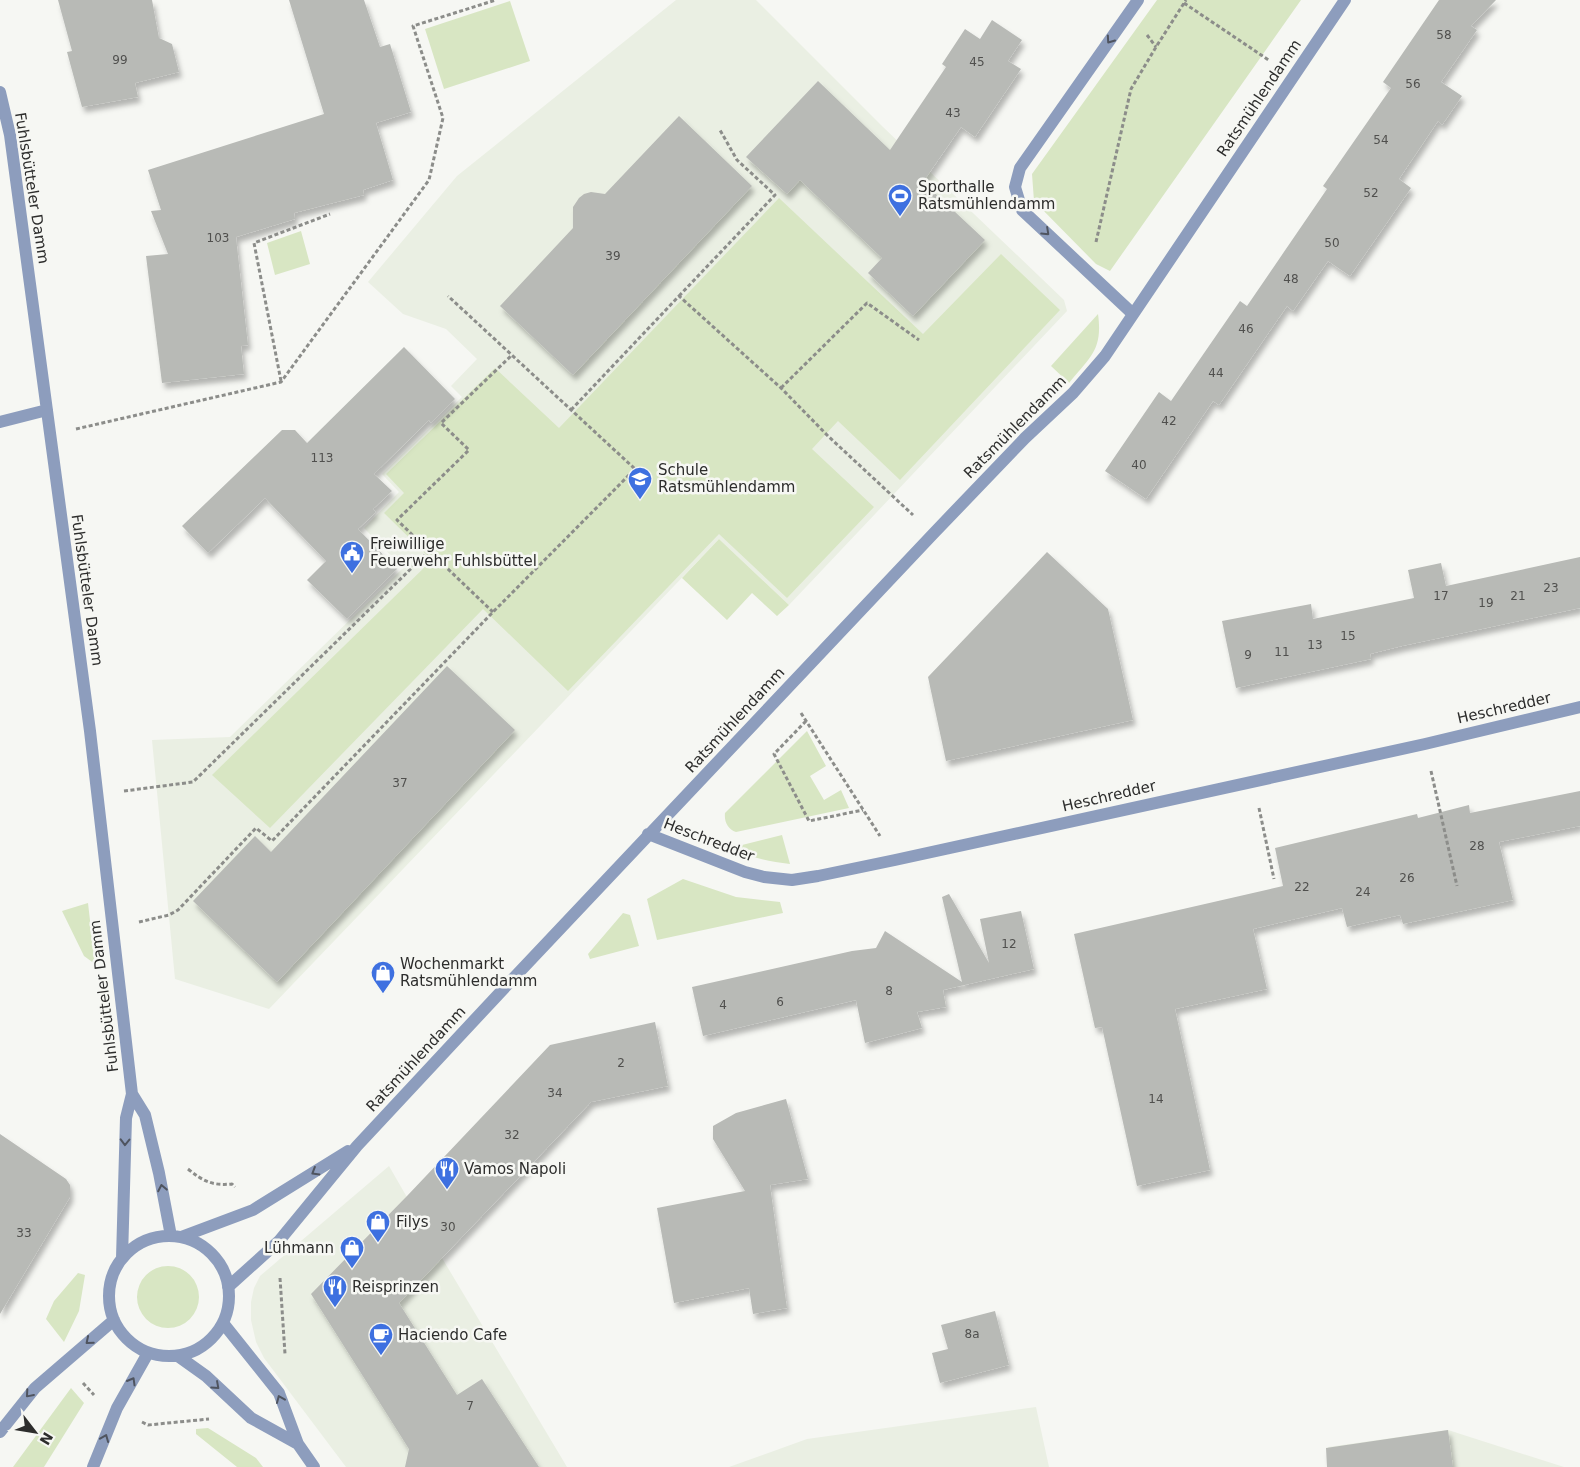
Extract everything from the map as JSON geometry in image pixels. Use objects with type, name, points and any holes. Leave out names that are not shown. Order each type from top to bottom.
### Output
[{"type":"street","points":[[1133,314],[1022,210],[1015,187],[1020,168],[1138,0]]},
{"type":"street","name":"Ratsmühlendamm","points":[[228,1287],[279,1241],[357,1146],[648,834],[933,534],[1026,438],[1073,393],[1105,356],[1345,0]]},
{"type":"street","name":"Fuhlsbütteler Damm","points":[[0,92],[10,135],[90,732],[132,1094],[126,1118],[122,1258]]},
{"type":"street","points":[[0,422],[47,410]]},
{"type":"street","name":"Heschredder","points":[[648,834],[745,872],[764,877],[792,880],[895,860],[1425,744],[1580,707]]},
{"type":"street","name":"Fuhlsbütteler Damm","points":[[132,1094],[145,1115],[176,1236]]},
{"type":"street","name":"Ratsmühlendamm","points":[[176,1236],[198,1243],[213,1255],[223,1269],[228,1287],[229,1306],[223,1323],[212,1339],[196,1350],[178,1356],[163,1356],[148,1353],[134,1345],[122,1334],[114,1320],[109,1304],[109,1288],[114,1272],[122,1258],[136,1246],[153,1238],[176,1236],[253,1210],[357,1146]]},
{"type":"street","points":[[0,1432],[35,1388],[114,1320]]},
{"type":"street","points":[[223,1323],[279,1393],[298,1444],[314,1467]]},
{"type":"street","points":[[93,1467],[116,1408],[148,1353]]},
{"type":"street","points":[[178,1356],[206,1376],[251,1418],[298,1444]]},
{"type":"path","points":[[50,435],[281,382],[429,180],[442,118],[413,26],[496,0]]},
{"type":"path","points":[[1089,272],[1131,89],[1185,2],[1293,77]]},
{"type":"path","points":[[571,410],[775,195],[737,160],[720,130]]},
{"type":"path","points":[[281,382],[254,243],[330,214]]},
{"type":"path","points":[[169,914],[178,910],[256,828],[272,841],[493,612],[635,469],[448,296]]},
{"type":"path","points":[[679,296],[781,388],[828,436],[933,534]]},
{"type":"path","points":[[781,388],[867,303],[919,340]]},
{"type":"path","points":[[493,612],[397,520],[469,450],[442,423],[512,355]]},
{"type":"path","points":[[156,787],[193,782],[429,551]]},
{"type":"path","points":[[786,689],[895,860]]},
{"type":"path","points":[[806,721],[774,754],[809,821],[863,810]]},
{"type":"path","points":[[1425,744],[1457,886]]},
{"type":"path","points":[[1254,781],[1274,879]]},
{"type":"path","points":[[78,1378],[100,1399]]},
{"type":"shaded area","name":"Schule Ratsmühlendamm","points":[[676,0],[756,0],[883,127],[1064,300],[1067,311],[789,605],[719,539],[269,1009],[175,979],[152,740],[230,737],[403,568],[364,528],[399,492],[382,474],[462,397],[451,386],[477,359],[446,329],[403,314],[368,282],[457,176]]},
{"type":"shaded area","points":[[389,1166],[567,1467],[346,1467],[264,1358],[256,1342],[251,1320],[251,1302],[254,1288],[260,1276]]},
{"type":"shaded area","points":[[1036,1407],[1049,1467],[729,1467],[807,1439]]},
{"type":"shaded area","points":[[1448,1430],[1564,1467],[1331,1467],[1328,1447]]},
{"type":"green space","points":[[1157,0],[1301,0],[1110,271],[1096,264],[1034,201],[1032,174]]},
{"type":"green space","points":[[510,1],[530,61],[444,89],[425,29]]},
{"type":"green space","points":[[779,198],[923,334],[1001,254],[1060,310],[900,480],[838,421],[812,449],[874,507],[787,598],[719,534],[568,691],[483,609],[270,828],[212,775],[432,560],[384,513],[404,493],[386,474],[495,368],[559,428]]},
{"type":"green space","points":[[301,231],[310,264],[275,275],[267,243]]},
{"type":"green space","points":[[1098,314],[1099,336],[1097,345],[1089,359],[1069,383],[1051,366]]},
{"type":"green space","points":[[719,539],[789,605],[777,616],[752,593],[727,620],[682,578]]},
{"type":"green space","points":[[807,731],[826,766],[810,776],[824,800],[841,790],[849,808],[736,832],[731,829],[726,822],[725,813]]},
{"type":"green space","points":[[782,835],[790,864],[759,859],[730,848]]},
{"type":"green space","points":[[683,879],[736,897],[780,902],[783,913],[657,940],[647,899]]},
{"type":"green space","points":[[88,903],[95,964],[84,956],[62,911]]},
{"type":"green space","points":[[623,913],[630,915],[639,946],[590,959],[588,954]]},
{"type":"green space","points":[[162,1266],[174,1266],[190,1275],[197,1285],[199,1297],[197,1309],[190,1319],[174,1328],[162,1328],[151,1323],[142,1314],[137,1303],[137,1291],[142,1280],[151,1271]]},
{"type":"green space","points":[[78,1273],[85,1275],[79,1311],[64,1342],[46,1319],[54,1301]]},
{"type":"green space","points":[[71,1388],[84,1403],[44,1467],[13,1467]]},
{"type":"green space","points":[[208,1428],[256,1458],[263,1467],[237,1467],[196,1434],[196,1429]]},
{"type":"building","points":[[58,0],[152,0],[159,38],[172,44],[179,72],[135,83],[138,97],[82,107],[67,52],[72,51]]},
{"type":"building","points":[[289,0],[364,0],[380,47],[390,44],[411,112],[376,123],[393,180],[363,190],[364,195],[294,213],[295,219],[236,237],[248,345],[241,346],[244,374],[162,383],[146,256],[168,254],[151,211],[161,210],[148,170],[324,114]]},
{"type":"building","points":[[1439,0],[1496,0],[1471,26],[1477,30],[1441,82],[1462,96],[1442,125],[1438,121],[1399,179],[1411,188],[1350,276],[1328,261],[1293,311],[1287,306],[1219,405],[1213,401],[1146,499],[1105,471],[1159,392],[1171,401],[1240,301],[1247,306],[1327,189],[1323,186],[1391,88],[1383,82]]},
{"type":"building","name":"Sporthalle Ratsmühlendamm","points":[[992,20],[1022,40],[1008,61],[1021,69],[975,137],[961,127],[923,182],[985,240],[913,316],[868,273],[882,258],[800,180],[787,194],[746,157],[818,81],[890,150],[946,67],[942,64],[965,29],[980,39]]},
{"type":"building","points":[[679,116],[752,186],[573,375],[500,306],[573,228],[573,207],[579,198],[591,192],[605,194]]},
{"type":"building","points":[[404,347],[455,399],[431,423],[429,420],[374,474],[392,491],[373,509],[376,512],[358,529],[397,569],[347,619],[307,580],[326,561],[265,498],[208,553],[182,526],[282,430],[295,430],[307,443]]},
{"type":"building","points":[[1047,552],[1108,609],[1133,720],[946,761],[928,677]]},
{"type":"building","points":[[1580,557],[1580,608],[1402,646],[1370,654],[1371,659],[1236,688],[1222,621],[1311,604],[1313,619],[1414,598],[1408,570],[1441,563],[1446,586]]},
{"type":"building","points":[[447,666],[515,730],[277,982],[193,901],[255,836],[271,852]]},
{"type":"building","points":[[1580,791],[1580,826],[1499,842],[1513,900],[1403,924],[1400,915],[1347,927],[1342,908],[1253,929],[1267,989],[1175,1009],[1210,1170],[1137,1186],[1102,1027],[1095,1028],[1074,934],[1283,886],[1275,848],[1417,814],[1418,818],[1469,805],[1470,813]]},
{"type":"building","points":[[949,894],[989,963],[980,919],[1021,911],[1034,969],[943,990],[946,1007],[917,1012],[922,1028],[865,1043],[856,1000],[703,1036],[692,987],[852,951],[876,948],[885,931],[962,982],[942,897]]},
{"type":"building","points":[[655,1022],[668,1086],[591,1102],[399,1303],[457,1395],[482,1379],[539,1467],[405,1467],[409,1449],[311,1294],[550,1045]]},
{"type":"building","points":[[786,1099],[808,1179],[770,1185],[787,1308],[753,1314],[749,1288],[674,1303],[657,1208],[745,1191],[713,1139],[713,1126],[736,1113]]},
{"type":"building","points":[[0,1134],[66,1179],[70,1185],[70,1197],[0,1314]]},
{"type":"building","points":[[995,1311],[1009,1365],[940,1383],[932,1353],[948,1349],[941,1325]]},
{"type":"building","points":[[1448,1430],[1453,1467],[1327,1467],[1326,1448]]},
{"type":"place","name":"Sporthalle Ratsmühlendamm","points":[[900,217]]},
{"type":"place","name":"Schule Ratsmühlendamm","points":[[640,500]]},
{"type":"place","name":"Freiwillige Feuerwehr Fuhlsbüttel","points":[[352,574]]},
{"type":"place","name":"Wochenmarkt Ratsmühlendamm","points":[[383,994]]},
{"type":"place","name":"Vamos Napoli","points":[[447,1190]]},
{"type":"place","name":"Filys","points":[[378,1243]]},
{"type":"place","name":"Lühmann","points":[[352,1269]]},
{"type":"place","name":"Reisprinzen","points":[[335,1308]]},
{"type":"place","name":"Haciendo Cafe","points":[[381,1356]]}]
